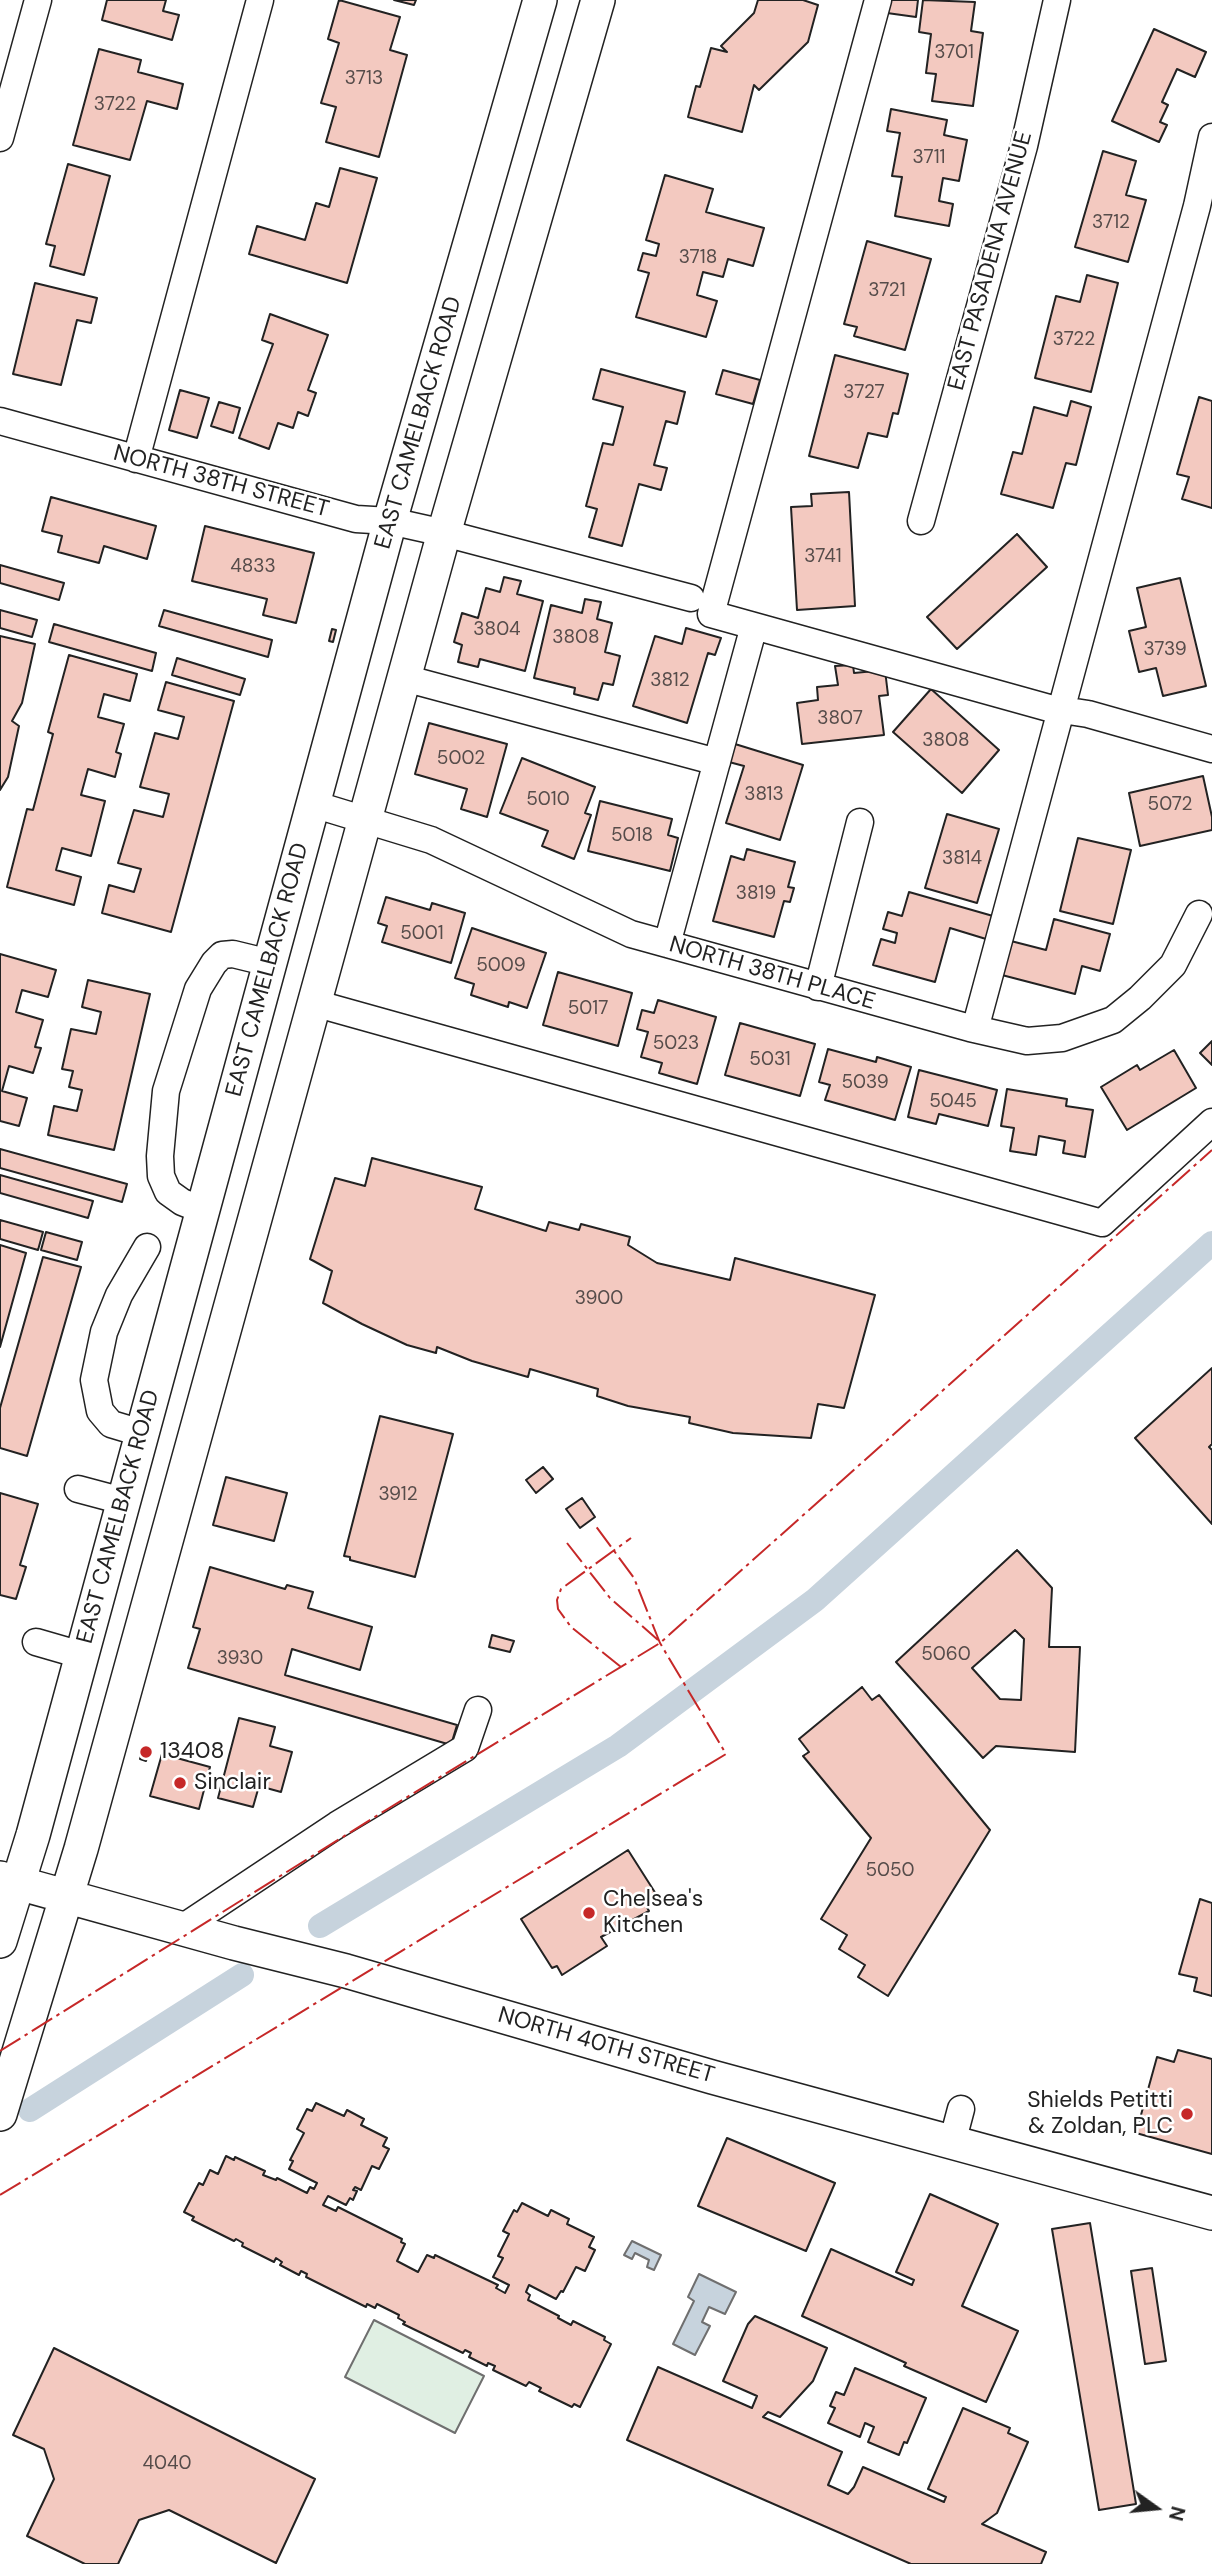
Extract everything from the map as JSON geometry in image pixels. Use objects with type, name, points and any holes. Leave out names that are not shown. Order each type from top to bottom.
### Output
[{"type":"main road","name":"EAST CAMELBACK ROAD","points":[[0,1941],[9,1881],[81,1655],[390,521],[540,0]]},
{"type":"main road","points":[[4,2100],[67,1896],[444,533],[598,0]]},
{"type":"main road","points":[[189,1258],[239,1276]]},
{"type":"main road","name":"NORTH 40TH STREET","points":[[9,1881],[234,1943],[333,1967],[694,2071],[1212,2213]]},
{"type":"street","points":[[0,138],[38,0]]},
{"type":"street","points":[[136,459],[260,0]]},
{"type":"street","points":[[878,0],[711,614],[1212,749]]},
{"type":"street","name":"EAST PASADENA AVENUE","points":[[921,522],[1024,146],[1057,0]]},
{"type":"street","points":[[975,1029],[1193,219],[1212,137]]},
{"type":"street","name":"NORTH 38TH STREET","points":[[0,421],[356,519],[390,521],[444,533]]},
{"type":"street","points":[[444,533],[691,598]]},
{"type":"street","points":[[667,944],[754,626]]},
{"type":"street","points":[[404,678],[717,762]]},
{"type":"street","name":"NORTH 38TH PLACE","points":[[313,804],[430,840],[631,934],[818,987],[1027,1041],[1062,1038],[1113,1020],[1173,965],[1199,914]]},
{"type":"street","points":[[818,987],[860,822]]},
{"type":"street","points":[[202,1210],[182,1202],[168,1192],[161,1175],[160,1156],[166,1091],[198,989],[214,962],[222,955],[233,954],[270,963]]},
{"type":"street","points":[[314,1003],[1102,1223],[1212,1122]]},
{"type":"street","points":[[142,1433],[111,1424],[100,1411],[94,1380],[104,1332],[119,1295],[147,1247]]},
{"type":"street","points":[[78,1489],[123,1502]]},
{"type":"street","points":[[36,1642],[81,1655]]},
{"type":"street","points":[[181,1928],[337,1825],[465,1748],[478,1710]]},
{"type":"street","points":[[952,2143],[961,2109]]},
{"type":"green space","points":[[374,2320],[484,2376],[455,2433],[345,2377]]},
{"type":"shaded area","points":[[632,2241],[661,2255],[654,2270],[647,2267],[649,2260],[635,2253],[632,2259],[624,2255]]},
{"type":"shaded area","points":[[699,2274],[736,2292],[725,2314],[709,2307],[702,2322],[710,2326],[695,2355],[673,2344],[694,2301],[688,2297]]},
{"type":"building","points":[[107,0],[166,0],[163,11],[179,15],[172,40],[102,20]]},
{"type":"building","points":[[339,0],[400,17],[390,50],[407,55],[379,157],[326,142],[336,107],[321,103],[339,43],[328,39]]},
{"type":"building","points":[[394,0],[416,0],[414,5]]},
{"type":"building","points":[[758,0],[803,0],[818,5],[808,42],[759,90],[754,85],[742,132],[688,117],[696,86],[700,87],[711,48],[727,52],[721,46],[754,13]]},
{"type":"building","points":[[889,0],[918,0],[916,17],[887,13]]},
{"type":"building","points":[[923,0],[975,2],[971,31],[983,33],[973,106],[932,101],[936,74],[926,73],[931,34],[919,32]]},
{"type":"building","points":[[1154,29],[1206,52],[1195,77],[1177,69],[1162,102],[1168,105],[1160,122],[1167,125],[1159,142],[1112,121]]},
{"type":"building","points":[[99,49],[141,60],[138,72],[183,84],[177,109],[147,101],[130,160],[73,145]]},
{"type":"building","points":[[891,109],[947,120],[944,135],[967,140],[959,181],[943,178],[939,201],[953,204],[949,226],[895,216],[902,177],[892,176],[900,133],[887,131]]},
{"type":"building","points":[[1103,151],[1136,161],[1126,195],[1146,200],[1128,262],[1075,247]]},
{"type":"building","points":[[68,164],[110,176],[84,275],[50,266],[55,246],[46,244]]},
{"type":"building","points":[[340,168],[377,178],[347,283],[249,254],[257,226],[305,240],[316,203],[329,207]]},
{"type":"building","points":[[665,175],[713,189],[706,212],[764,228],[753,266],[728,259],[723,277],[703,272],[697,295],[717,301],[706,337],[636,317],[649,273],[638,270],[643,253],[656,256],[659,244],[646,240]]},
{"type":"building","points":[[867,241],[931,259],[905,350],[854,336],[857,327],[844,324]]},
{"type":"building","points":[[1087,275],[1118,283],[1091,392],[1035,378],[1056,296],[1080,302]]},
{"type":"building","points":[[35,283],[97,298],[91,323],[77,320],[61,385],[13,374]]},
{"type":"building","points":[[270,314],[328,335],[308,390],[316,393],[308,416],[298,412],[293,428],[278,423],[269,449],[239,438],[273,344],[262,340]]},
{"type":"building","points":[[835,355],[908,374],[898,414],[893,413],[887,437],[868,433],[858,468],[809,456]]},
{"type":"building","points":[[601,369],[685,392],[677,424],[666,421],[654,465],[667,468],[661,490],[639,484],[622,546],[589,537],[597,509],[586,506],[603,443],[613,445],[623,407],[593,399]]},
{"type":"building","points":[[723,370],[760,380],[753,404],[716,394]]},
{"type":"building","points":[[180,390],[209,398],[197,438],[169,430]]},
{"type":"building","points":[[1199,397],[1212,401],[1212,508],[1182,499],[1189,477],[1177,474]]},
{"type":"building","points":[[1071,401],[1091,407],[1076,465],[1066,463],[1053,508],[1001,494],[1013,452],[1022,454],[1034,407],[1067,416]]},
{"type":"building","points":[[219,402],[240,408],[233,433],[211,426]]},
{"type":"building","points":[[849,492],[855,606],[797,610],[791,507],[812,506],[811,494]]},
{"type":"building","points":[[51,497],[156,526],[147,559],[104,546],[99,563],[58,552],[62,536],[42,531]]},
{"type":"building","points":[[205,526],[314,553],[296,623],[263,615],[267,599],[192,581]]},
{"type":"building","points":[[1017,534],[1047,567],[957,649],[927,617]]},
{"type":"building","points":[[0,565],[64,583],[59,600],[0,583]]},
{"type":"building","points":[[504,577],[521,581],[517,594],[543,601],[525,671],[480,659],[478,667],[458,662],[462,645],[454,642],[462,613],[478,618],[486,588],[500,592]]},
{"type":"building","points":[[1180,578],[1206,686],[1163,696],[1156,668],[1139,672],[1129,631],[1146,627],[1137,588]]},
{"type":"building","points":[[585,599],[601,602],[597,619],[612,623],[605,652],[620,656],[613,685],[603,683],[598,700],[574,694],[575,688],[534,678],[551,605],[582,613]]},
{"type":"building","points":[[0,610],[37,620],[32,637],[0,628]]},
{"type":"building","points":[[164,610],[272,640],[268,657],[159,626]]},
{"type":"building","points":[[54,624],[156,653],[152,671],[49,642]]},
{"type":"building","points":[[686,628],[721,638],[715,655],[708,653],[687,723],[633,706],[655,636],[682,644]]},
{"type":"building","points":[[332,629],[336,630],[333,642],[329,641]]},
{"type":"building","points":[[0,636],[35,644],[22,703],[12,721],[19,726],[8,777],[0,790]]},
{"type":"building","points":[[69,655],[137,674],[130,701],[104,694],[98,717],[124,724],[116,752],[121,754],[115,777],[88,769],[81,795],[105,801],[91,856],[62,848],[56,870],[81,877],[74,905],[7,887],[27,809],[33,810],[53,734],[48,732]]},
{"type":"building","points":[[177,658],[245,679],[240,695],[172,675]]},
{"type":"building","points":[[853,665],[854,673],[885,670],[888,695],[879,696],[884,735],[802,744],[797,703],[818,700],[817,687],[838,685],[835,666]]},
{"type":"building","points":[[166,682],[234,701],[171,932],[102,913],[109,885],[134,892],[141,869],[118,863],[134,810],[163,817],[169,794],[140,787],[155,733],[178,739],[184,717],[158,710]]},
{"type":"building","points":[[931,689],[999,750],[962,793],[893,732]]},
{"type":"building","points":[[429,723],[507,744],[487,817],[461,809],[467,789],[415,774]]},
{"type":"building","points":[[735,744],[803,765],[780,840],[726,823],[744,766],[729,762]]},
{"type":"building","points":[[522,758],[595,787],[585,813],[591,815],[574,859],[542,846],[548,831],[500,813]]},
{"type":"building","points":[[1203,776],[1212,817],[1212,830],[1140,846],[1129,793]]},
{"type":"building","points":[[600,801],[672,819],[668,835],[678,838],[670,871],[588,851]]},
{"type":"building","points":[[947,814],[999,829],[977,903],[925,888]]},
{"type":"building","points":[[1078,838],[1131,850],[1113,924],[1060,911]]},
{"type":"building","points":[[747,849],[795,862],[788,887],[794,888],[790,902],[784,901],[774,937],[713,921],[731,856],[744,860]]},
{"type":"building","points":[[909,892],[993,916],[986,939],[950,928],[935,982],[873,965],[881,939],[895,943],[897,933],[883,929],[888,912],[902,916]]},
{"type":"building","points":[[386,897],[430,910],[432,903],[465,913],[451,963],[382,942],[387,926],[378,923]]},
{"type":"building","points":[[1054,919],[1110,934],[1100,971],[1082,966],[1075,994],[998,974],[1007,940],[1046,950]]},
{"type":"building","points":[[472,928],[546,953],[527,1008],[509,1002],[508,1007],[471,995],[474,984],[455,978]]},
{"type":"building","points":[[0,954],[56,970],[48,997],[22,990],[16,1012],[43,1020],[35,1047],[41,1048],[33,1073],[9,1066],[2,1091],[27,1098],[19,1126],[0,1121]]},
{"type":"building","points":[[558,972],[632,993],[618,1046],[543,1025]]},
{"type":"building","points":[[88,980],[150,994],[114,1150],[48,1135],[54,1106],[77,1111],[82,1090],[69,1087],[73,1071],[62,1069],[71,1029],[96,1034],[101,1012],[82,1007]]},
{"type":"building","points":[[658,1000],[716,1017],[697,1084],[659,1073],[662,1063],[641,1057],[648,1032],[637,1029],[642,1010],[654,1013]]},
{"type":"building","points":[[740,1023],[815,1044],[800,1096],[725,1075]]},
{"type":"building","points":[[1212,1041],[1212,1065],[1200,1053]]},
{"type":"building","points":[[828,1049],[876,1062],[877,1057],[911,1067],[895,1120],[825,1100],[830,1085],[819,1082]]},
{"type":"building","points":[[1174,1050],[1196,1088],[1127,1130],[1101,1087],[1137,1065],[1140,1070]]},
{"type":"building","points":[[919,1070],[997,1090],[988,1126],[939,1114],[936,1124],[908,1117]]},
{"type":"building","points":[[1007,1089],[1067,1099],[1066,1106],[1093,1110],[1085,1157],[1063,1153],[1065,1141],[1039,1136],[1036,1155],[1010,1151],[1014,1128],[1001,1126]]},
{"type":"building","points":[[0,1149],[127,1184],[122,1202],[0,1168]]},
{"type":"building","points":[[372,1158],[482,1187],[475,1209],[546,1231],[549,1222],[579,1230],[581,1224],[630,1237],[628,1245],[657,1263],[730,1280],[735,1258],[875,1295],[844,1408],[818,1404],[811,1438],[733,1433],[689,1423],[690,1417],[628,1406],[597,1396],[598,1389],[530,1369],[528,1377],[472,1361],[437,1347],[436,1353],[407,1345],[362,1324],[323,1303],[332,1271],[310,1259],[335,1178],[365,1186]]},
{"type":"building","points":[[0,1175],[93,1201],[88,1218],[0,1193]]},
{"type":"building","points":[[0,1220],[43,1232],[38,1250],[0,1239]]},
{"type":"building","points":[[46,1232],[82,1242],[77,1260],[41,1250]]},
{"type":"building","points":[[0,1245],[26,1253],[0,1347]]},
{"type":"building","points":[[43,1257],[81,1267],[27,1456],[0,1448],[0,1408]]},
{"type":"building","points":[[1212,1368],[1212,1444],[1209,1447],[1212,1450],[1212,1524],[1135,1438]]},
{"type":"building","points":[[380,1416],[453,1434],[415,1577],[350,1560],[350,1557],[344,1556]]},
{"type":"building","points":[[543,1467],[553,1479],[536,1493],[526,1480]]},
{"type":"building","points":[[226,1477],[287,1493],[274,1541],[213,1525]]},
{"type":"building","points":[[0,1493],[38,1504],[20,1565],[26,1567],[16,1599],[0,1595]]},
{"type":"building","points":[[582,1498],[595,1517],[580,1528],[566,1509]]},
{"type":"building","points":[[1017,1550],[1052,1588],[1049,1647],[1080,1647],[1075,1752],[996,1746],[983,1758],[896,1662]],"holes":[[[1015,1630],[1024,1639],[1021,1700],[1000,1699],[972,1668]]]},
{"type":"building","points":[[210,1567],[285,1589],[287,1585],[313,1592],[308,1608],[372,1627],[360,1670],[292,1649],[285,1675],[457,1725],[451,1745],[188,1668],[200,1629],[193,1627]]},
{"type":"building","points":[[492,1635],[514,1641],[510,1652],[489,1647]]},
{"type":"building","points":[[862,1687],[872,1700],[879,1695],[990,1830],[888,1996],[858,1977],[865,1965],[839,1949],[847,1935],[821,1919],[871,1838],[803,1756],[809,1752],[799,1739]]},
{"type":"building","points":[[239,1718],[275,1727],[270,1746],[292,1752],[281,1792],[259,1786],[253,1807],[218,1798]]},
{"type":"building","points":[[149,1747],[146,1761],[140,1759],[143,1749]]},
{"type":"building","points":[[162,1754],[210,1767],[199,1809],[150,1796]]},
{"type":"building","name":"Chelsea's Kitchen","points":[[628,1850],[656,1894],[644,1902],[649,1911],[601,1937],[607,1946],[562,1975],[557,1966],[552,1968],[521,1919]]},
{"type":"building","points":[[1200,1899],[1212,1903],[1212,1996],[1194,1991],[1197,1978],[1179,1974]]},
{"type":"building","points":[[1178,2050],[1212,2059],[1212,2154],[1136,2133],[1157,2057],[1174,2062]]},
{"type":"building","points":[[316,2103],[344,2116],[347,2110],[364,2119],[361,2125],[387,2138],[383,2146],[389,2149],[379,2169],[372,2166],[361,2190],[355,2187],[353,2190],[357,2191],[353,2200],[350,2198],[346,2205],[328,2196],[323,2205],[336,2211],[338,2207],[402,2239],[401,2242],[405,2244],[397,2261],[418,2272],[427,2255],[434,2258],[435,2255],[498,2285],[496,2288],[505,2293],[509,2285],[493,2277],[503,2258],[498,2256],[509,2234],[503,2231],[514,2210],[517,2212],[522,2203],[548,2216],[551,2210],[569,2219],[567,2224],[594,2237],[589,2247],[595,2250],[585,2271],[576,2267],[563,2292],[561,2291],[556,2299],[529,2285],[526,2292],[530,2295],[528,2300],[571,2325],[573,2321],[605,2337],[604,2340],[611,2344],[580,2407],[574,2404],[572,2407],[539,2391],[541,2388],[529,2382],[526,2386],[493,2370],[495,2366],[488,2363],[487,2366],[469,2357],[471,2353],[465,2350],[463,2353],[403,2324],[405,2322],[398,2318],[399,2315],[377,2304],[375,2308],[367,2304],[366,2307],[306,2277],[307,2274],[301,2271],[299,2275],[280,2265],[282,2262],[276,2258],[274,2262],[242,2246],[243,2243],[192,2220],[194,2217],[184,2212],[199,2183],[203,2185],[210,2170],[218,2174],[226,2156],[234,2160],[235,2157],[265,2171],[263,2175],[276,2180],[277,2178],[307,2193],[310,2187],[314,2189],[317,2183],[289,2169],[293,2161],[290,2160],[304,2133],[297,2129],[307,2109],[312,2111]]},
{"type":"building","points":[[727,2138],[835,2183],[806,2251],[698,2206]]},
{"type":"building","points":[[930,2194],[998,2224],[962,2306],[1018,2331],[986,2402],[904,2366],[906,2363],[802,2316],[831,2249],[912,2285],[914,2280],[896,2272]]},
{"type":"building","points":[[1090,2223],[1136,2504],[1099,2510],[1052,2229]]},
{"type":"building","points":[[1152,2268],[1166,2361],[1145,2364],[1131,2271]]},
{"type":"building","points":[[755,2316],[827,2348],[813,2381],[780,2417],[768,2412],[763,2417],[842,2452],[828,2485],[848,2494],[863,2467],[944,2502],[946,2497],[928,2489],[963,2408],[1010,2428],[1008,2433],[1028,2442],[997,2513],[982,2524],[1046,2552],[1041,2564],[911,2564],[627,2440],[658,2367],[752,2408],[757,2396],[723,2381],[748,2324]]},
{"type":"building","points":[[54,2348],[315,2479],[276,2563],[169,2510],[139,2520],[118,2564],[85,2564],[27,2536],[54,2479],[44,2449],[13,2435]]},
{"type":"building","points":[[855,2368],[926,2398],[899,2455],[868,2442],[874,2427],[865,2423],[860,2437],[828,2423],[835,2408],[830,2406],[836,2392],[844,2395]]},
{"type":"waterway","points":[[320,1926],[618,1746],[815,1600],[1212,1243]]},
{"type":"waterway","points":[[30,2110],[242,1975]]},
{"type":"power","points":[[0,2051],[660,1643],[1212,1150]]},
{"type":"power","points":[[0,2195],[726,1754],[660,1643],[634,1578],[595,1525]]},
{"type":"power","points":[[621,1667],[571,1627],[558,1609],[557,1600],[561,1589],[631,1538]]},
{"type":"power","points":[[567,1543],[610,1598],[658,1640]]},
{"type":"place","name":"13408","points":[[146,1752]]},
{"type":"place","name":"Sinclair","points":[[180,1783]]},
{"type":"place","name":"Chelsea's Kitchen","points":[[589,1913]]},
{"type":"place","name":"Shields Petitti & Zoldan, PLC","points":[[1187,2114]]}]
